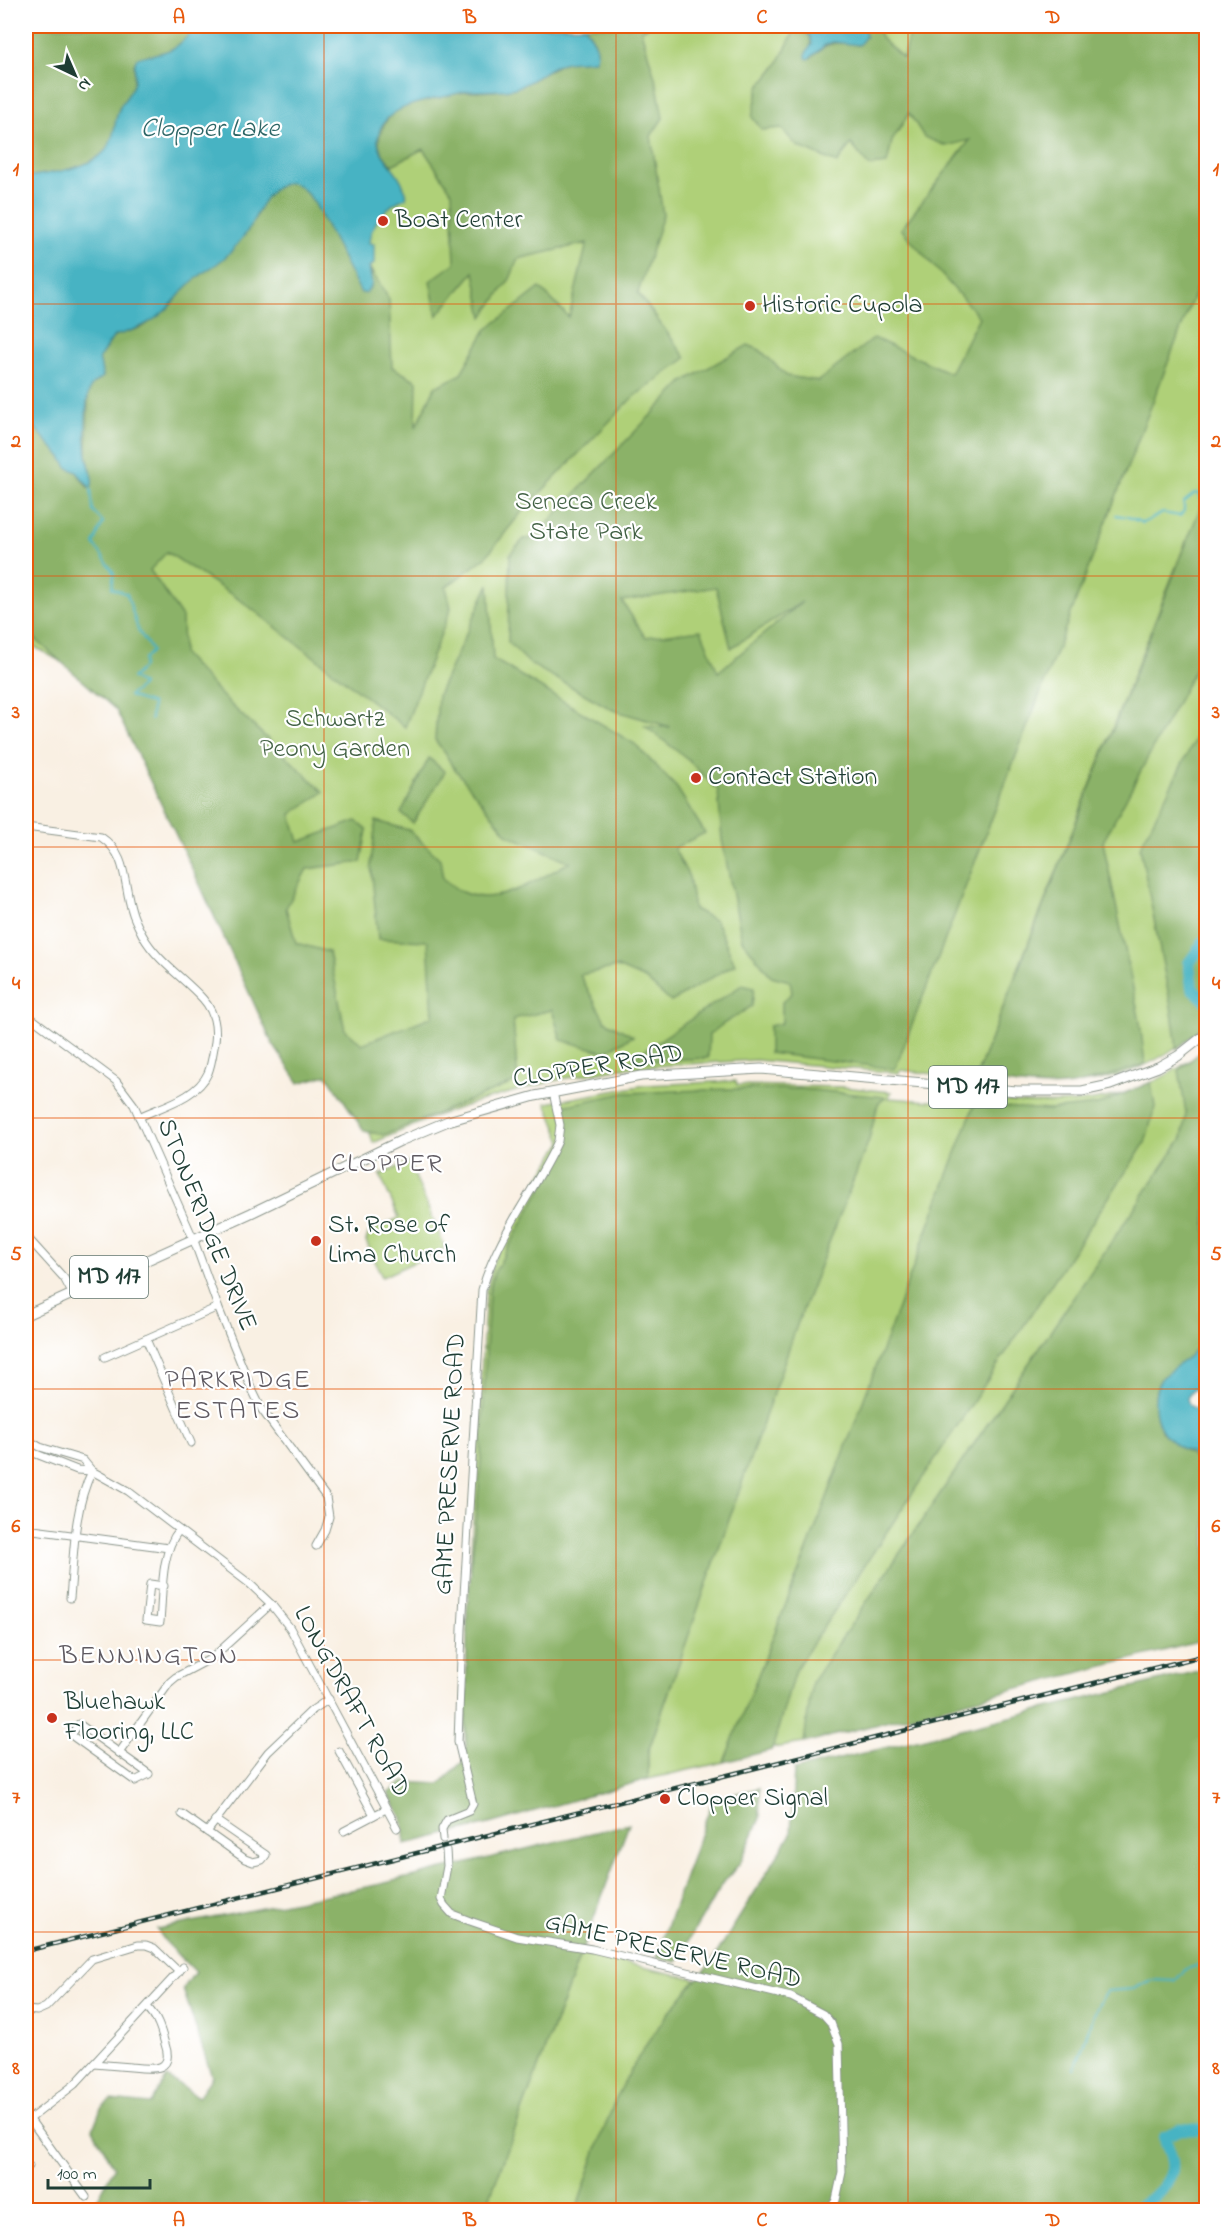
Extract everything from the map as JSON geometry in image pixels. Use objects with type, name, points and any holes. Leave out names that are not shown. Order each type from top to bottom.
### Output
[{"type":"main road","name":"CLOPPER ROAD","points":[[26,1315],[400,1141],[488,1108],[553,1092],[641,1076],[761,1069],[1017,1091],[1082,1091],[1110,1085],[1158,1067],[1178,1056],[1206,1034]]},
{"type":"street","points":[[26,827],[101,837],[108,842],[122,863],[132,910],[143,937],[158,956],[205,1000],[213,1015],[216,1036],[211,1065],[201,1084],[187,1095],[140,1117]]},
{"type":"street","name":"STONERIDGE DRIVE","points":[[26,1014],[116,1081],[128,1095],[140,1117],[193,1238],[218,1307],[262,1410],[326,1497],[329,1517],[326,1530],[316,1546]]},
{"type":"street","name":"GAME PRESERVE ROAD","points":[[443,1839],[442,1829],[447,1820],[469,1811],[473,1801],[458,1742],[482,1290],[501,1245],[558,1141],[560,1125],[553,1092]]},
{"type":"street","points":[[26,1236],[64,1278],[72,1293]]},
{"type":"street","points":[[105,1357],[218,1307]]},
{"type":"street","points":[[146,1339],[190,1443]]},
{"type":"street","name":"LONGDRAFT ROAD","points":[[26,1439],[40,1447],[82,1460],[92,1470],[128,1491],[250,1584],[271,1604],[290,1628],[397,1828]]},
{"type":"street","name":"LONGDRAFT ROAD","points":[[26,1450],[36,1456],[77,1470],[92,1470]]},
{"type":"street","points":[[70,1598],[80,1505],[92,1470]]},
{"type":"street","points":[[26,1529],[169,1548]]},
{"type":"street","points":[[164,1586],[150,1584],[146,1620],[160,1622],[169,1548],[179,1530]]},
{"type":"street","points":[[119,1753],[170,1682],[212,1658],[271,1604]]},
{"type":"street","points":[[207,1832],[268,1752],[311,1711],[329,1699]]},
{"type":"street","points":[[79,1724],[119,1753],[149,1774],[135,1781],[71,1735],[79,1724]]},
{"type":"street","points":[[339,1751],[374,1815]]},
{"type":"street","points":[[344,1831],[386,1809]]},
{"type":"street","points":[[182,1814],[245,1859],[253,1862],[262,1860],[266,1855],[215,1820]]},
{"type":"street","name":"GAME PRESERVE ROAD","points":[[446,1850],[448,1860],[441,1899],[452,1914],[470,1922],[517,1937],[592,1949],[790,1997],[823,2014],[831,2023],[839,2044],[843,2172],[836,2200],[830,2211]]},
{"type":"street","points":[[26,2010],[43,2009],[92,1959],[138,1945],[153,1948],[181,1970],[72,2087],[27,2118],[86,2197]]},
{"type":"street","points":[[94,2064],[152,2069],[163,2065],[167,2060],[167,2049],[157,2019],[147,2007]]},
{"type":"green space","name":"Seneca Creek State Park","points":[[26,26],[1206,26],[1206,1023],[1179,1045],[1153,1061],[1127,1073],[1100,1080],[1072,1084],[1043,1084],[978,1080],[1188,544],[1186,541],[975,1079],[900,1070],[899,1073],[756,1060],[622,1068],[561,1079],[479,1101],[436,1116],[373,1143],[336,1023],[129,700],[26,642]]},
{"type":"green space","points":[[26,26],[194,26],[178,47],[164,53],[142,57],[134,64],[134,81],[131,92],[120,107],[111,143],[101,155],[70,169],[26,177]]},
{"type":"green space","points":[[585,26],[651,26],[641,30],[657,84],[663,118],[651,136],[663,215],[638,293],[686,358],[631,399],[520,514],[486,557],[446,587],[451,608],[405,727],[243,602],[167,552],[150,570],[182,617],[183,654],[227,701],[324,792],[291,814],[299,842],[356,821],[367,830],[361,862],[307,869],[286,908],[296,943],[329,952],[345,1030],[362,1044],[433,1016],[428,941],[378,939],[371,864],[376,821],[409,830],[440,859],[443,879],[459,891],[476,896],[490,897],[518,889],[570,862],[508,835],[451,764],[435,740],[438,695],[489,584],[493,659],[635,744],[677,788],[705,833],[674,848],[689,877],[694,909],[716,921],[735,964],[671,1002],[645,979],[617,967],[580,975],[605,1021],[633,1036],[605,1052],[561,1040],[552,1010],[513,1019],[518,1081],[384,1135],[364,1131],[327,1075],[299,1083],[272,1043],[116,710],[26,631],[26,418],[62,457],[67,467],[77,472],[88,488],[92,476],[87,455],[88,394],[91,386],[103,377],[99,358],[114,336],[143,327],[167,309],[188,285],[203,273],[254,221],[262,202],[270,192],[283,183],[289,182],[305,190],[314,202],[361,292],[372,275],[369,267],[389,299],[392,367],[417,381],[416,427],[435,387],[460,375],[486,330],[540,288],[569,317],[587,243],[518,259],[510,279],[483,317],[474,272],[437,316],[430,281],[455,263],[452,192],[423,149],[392,165],[380,149],[379,140],[382,129],[394,113],[415,103],[465,92],[511,89],[560,64],[569,61],[589,61],[595,42]]},
{"type":"green space","points":[[797,26],[810,36],[812,57],[828,45],[845,43],[859,45],[866,29],[864,26],[876,26],[882,39],[903,58],[909,34],[904,26],[1206,26],[1206,264],[895,1069],[769,1053],[769,1026],[782,1023],[782,1002],[792,993],[790,981],[771,976],[742,940],[722,840],[718,790],[686,758],[645,726],[670,727],[613,710],[530,664],[508,642],[510,554],[524,539],[535,538],[683,382],[748,345],[760,350],[787,376],[818,381],[874,338],[950,373],[979,317],[901,229],[970,140],[946,146],[924,137],[909,113],[892,141],[887,164],[869,166],[851,144],[837,163],[797,146],[781,128],[762,130],[752,117],[759,87],[777,65]],"holes":[[[716,587],[731,648],[802,602],[718,672],[701,630],[645,637],[622,601]]]},
{"type":"green space","points":[[1206,493],[1206,648],[1103,842],[1140,1022],[1145,1064],[1073,1085],[1049,1087],[975,1079]]},
{"type":"green space","points":[[1206,717],[1206,1023],[1177,1049],[1140,847]]},
{"type":"green space","points":[[429,758],[445,772],[413,823],[401,813]]},
{"type":"green space","points":[[742,985],[754,988],[752,1006],[709,1035],[708,1058],[627,1062]]},
{"type":"green space","points":[[1206,1048],[1206,1288],[804,1743],[727,1755],[724,1762],[648,1779],[648,1752],[706,1583],[471,1809],[464,1726],[475,1570],[470,1570],[486,1290],[495,1258],[520,1210],[562,1142],[546,1103],[645,1085],[736,1081],[737,1085],[842,1087],[891,1092],[889,1098],[969,1104],[971,1099],[1067,1103],[1095,1100],[1150,1083],[1178,1068]]},
{"type":"green space","points":[[1206,1048],[1206,1338],[1184,1361],[1162,1377],[1155,1395],[1161,1431],[1206,1465],[1206,1640],[804,1743],[812,1682],[1182,1138],[1186,1113],[1179,1070]]},
{"type":"green space","points":[[1151,1082],[1155,1107],[1145,1143],[795,1670],[772,1750],[724,1762],[811,1540],[974,1105],[1049,1110],[1097,1105]]},
{"type":"green space","points":[[802,1089],[886,1097],[878,1104],[869,1140],[797,1325],[648,1752],[648,1779],[489,1824],[405,1844],[402,1818],[388,1793],[404,1782],[440,1784],[466,1758],[467,1610],[480,1474],[489,1292],[494,1273],[568,1141],[562,1106],[624,1093]]},
{"type":"green space","points":[[409,1162],[445,1248],[382,1277],[366,1241],[369,1232],[399,1218],[380,1175]]},
{"type":"green space","points":[[1206,1669],[1206,2210],[576,2210],[611,2110],[626,2079],[670,2011],[709,1966],[791,1834],[794,1770]]},
{"type":"green space","points":[[759,1788],[760,1818],[740,1863],[724,1882],[677,1962],[656,1958],[713,1799]]},
{"type":"green space","points":[[629,1824],[485,2210],[92,2210],[114,2167],[93,2129],[101,2108],[111,2100],[150,2104],[167,2077],[198,2097],[212,2077],[183,1989],[195,1972],[167,1944],[157,1929],[381,1884]]},
{"type":"green space","points":[[581,1953],[696,1979],[651,2037],[617,2098],[576,2210],[485,2210]]},
{"type":"water","name":"Clopper Lake","points":[[194,26],[585,26],[594,42],[597,55],[595,60],[560,64],[515,88],[467,91],[424,101],[403,108],[386,120],[381,128],[378,144],[400,179],[407,196],[381,216],[370,236],[369,243],[374,244],[374,264],[369,267],[372,284],[366,293],[361,293],[314,202],[307,194],[300,187],[291,183],[274,189],[264,201],[249,229],[229,254],[196,279],[155,319],[136,329],[114,336],[99,358],[103,377],[89,390],[86,408],[86,450],[92,477],[91,489],[77,472],[67,467],[61,457],[26,418],[26,177],[84,165],[103,153],[111,140],[121,105],[133,85],[136,59],[173,48],[187,37]]},
{"type":"water","points":[[799,26],[864,26],[866,36],[859,45],[833,42],[825,45],[809,59],[806,58],[806,53],[812,44],[810,36]]},
{"type":"water","points":[[1206,1338],[1206,1386],[1193,1390],[1187,1398],[1189,1405],[1196,1409],[1206,1406],[1206,1459],[1186,1451],[1169,1439],[1158,1423],[1155,1401],[1156,1390],[1161,1379],[1189,1356]]},
{"type":"waterway","points":[[91,489],[93,511],[103,522],[94,544],[114,573],[112,588],[127,594],[138,630],[152,651],[144,659],[143,667],[132,678],[143,685],[129,696],[152,704],[151,720]]},
{"type":"waterway","points":[[1116,515],[1143,523],[1163,513],[1180,516],[1184,511],[1184,502],[1199,493],[1203,505],[1206,505]]},
{"type":"waterway","points":[[1206,939],[1189,963],[1192,988],[1206,1001]]},
{"type":"waterway","points":[[1074,2069],[1092,2019],[1107,1991],[1133,1989],[1152,1980],[1175,1981],[1185,1970],[1206,1962]]},
{"type":"waterway","points":[[1132,2210],[1144,2204],[1162,2189],[1170,2177],[1172,2162],[1164,2137],[1180,2129],[1206,2130]]},
{"type":"waterway","points":[[1094,2210],[1100,2210]]},
{"type":"railway","points":[[26,1951],[1206,1655]]},
{"type":"place","name":"Boat Center","points":[[383,221]]},
{"type":"place","name":"Historic Cupola","points":[[750,306]]},
{"type":"place","name":"Contact Station","points":[[696,778]]},
{"type":"place","name":"St. Rose of Lima Church","points":[[316,1241]]},
{"type":"place","name":"Bluehawk Flooring, LLC","points":[[52,1718]]},
{"type":"place","name":"Clopper Signal","points":[[665,1799]]},
{"type":"district","name":"CLOPPER","points":[[387,1164]]},
{"type":"district","name":"PARKRIDGE ESTATES","points":[[238,1396]]},
{"type":"district","name":"BENNINGTON","points":[[149,1656]]},
{"type":"park label","name":"Schwartz Peony Garden","points":[[335,735]]}]
